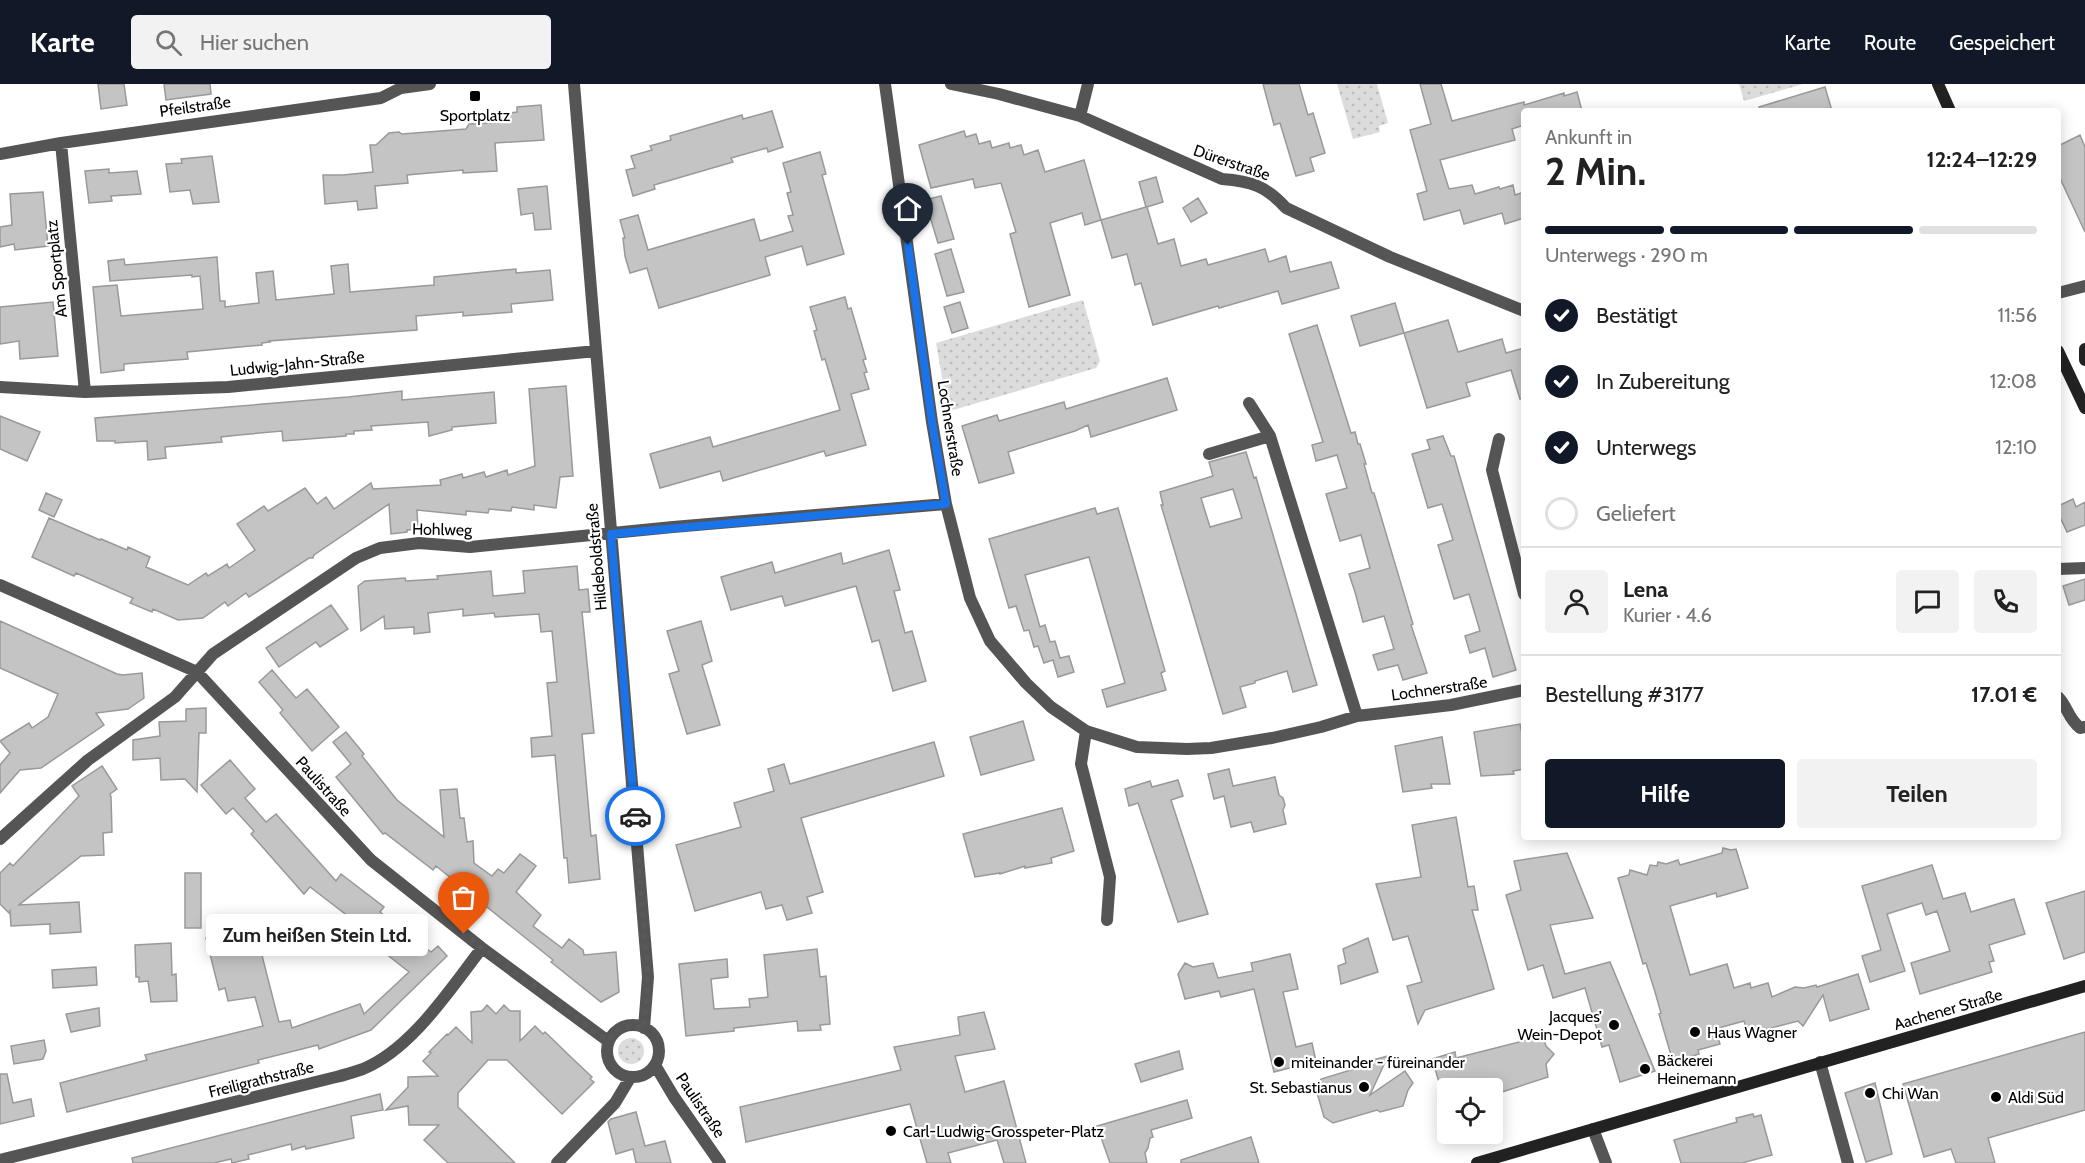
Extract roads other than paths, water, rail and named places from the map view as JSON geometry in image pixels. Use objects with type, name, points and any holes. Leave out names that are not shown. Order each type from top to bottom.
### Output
[{"type":"main road","points":[[1938,84],[1949,108]]},
{"type":"main road","points":[[2085,349],[2085,360]]},
{"type":"main road","points":[[2061,357],[2085,408]]},
{"type":"main road","name":"Aachener Straße","points":[[1477,1163],[2085,986]]},
{"type":"street","name":"Pfeilstraße","points":[[0,154],[61,143],[381,98],[401,88],[430,84]]},
{"type":"street","name":"Hildeboldstraße","points":[[574,84],[648,977],[644,1028]]},
{"type":"street","name":"Lochnerstraße","points":[[885,84],[932,422],[946,504],[970,598],[990,641],[1026,683],[1051,707],[1086,731],[1137,747],[1187,749],[1211,748],[1272,738],[1357,716],[1451,705],[1521,691]]},
{"type":"street","name":"Dürerstraße","points":[[951,84],[999,94],[1080,116],[1222,179],[1246,181],[1273,194],[1286,208],[1390,257],[1521,310]]},
{"type":"street","points":[[1080,116],[1088,84]]},
{"type":"street","name":"Am Sportplatz","points":[[61,143],[84,392]]},
{"type":"street","points":[[2061,292],[2085,286]]},
{"type":"street","name":"Ludwig-Jahn-Straße","points":[[0,387],[84,392],[228,387],[596,351]]},
{"type":"street","points":[[1249,404],[1270,436],[1357,716]]},
{"type":"street","points":[[1209,454],[1270,436]]},
{"type":"street","points":[[1499,439],[1492,470],[1521,582]]},
{"type":"street","name":"Hohlweg","points":[[0,838],[88,760],[175,697],[213,654],[356,558],[380,548],[419,543],[470,548],[946,504]]},
{"type":"street","points":[[2061,569],[2085,568]]},
{"type":"street","name":"Paulistraße","points":[[0,585],[197,672],[371,860],[482,948],[608,1041]]},
{"type":"street","points":[[2061,700],[2071,721],[2080,728],[2085,727]]},
{"type":"street","points":[[1086,731],[1081,764],[1110,877],[1107,920]]},
{"type":"street","name":"Freiligrathstraße","points":[[0,1160],[336,1077],[364,1068],[386,1056],[405,1041],[429,1015],[482,948]]},
{"type":"street","points":[[557,1163],[615,1103],[630,1078],[622,1076],[610,1065],[606,1049],[608,1041],[620,1028],[636,1025],[644,1028]]},
{"type":"street","name":"Paulistraße","points":[[630,1078],[645,1075],[659,1057],[656,1040],[644,1028]]},
{"type":"street","points":[[1820,1062],[1848,1163]]},
{"type":"street","name":"Paulistraße","points":[[655,1065],[674,1097],[720,1163]]},
{"type":"street","points":[[1593,1129],[1606,1163]]},
{"type":"place","name":"Sportplatz","points":[[475,96]]},
{"type":"place","name":"Zum heißen Stein Ltd.","points":[[464,934]]},
{"type":"place","name":"Jacques’ Wein-Depot","points":[[1614,1025]]},
{"type":"place","name":"Haus Wagner","points":[[1695,1032]]},
{"type":"place","name":"miteinander - füreinander","points":[[1279,1062]]},
{"type":"place","name":"Bäckerei Heinemann","points":[[1645,1069]]},
{"type":"place","name":"St. Sebastianus","points":[[1364,1087]]},
{"type":"place","name":"Chi Wan","points":[[1870,1093]]},
{"type":"place","name":"Aldi Süd","points":[[1996,1097]]},
{"type":"place","name":"Carl-Ludwig-Grosspeter-Platz","points":[[891,1131]]}]
